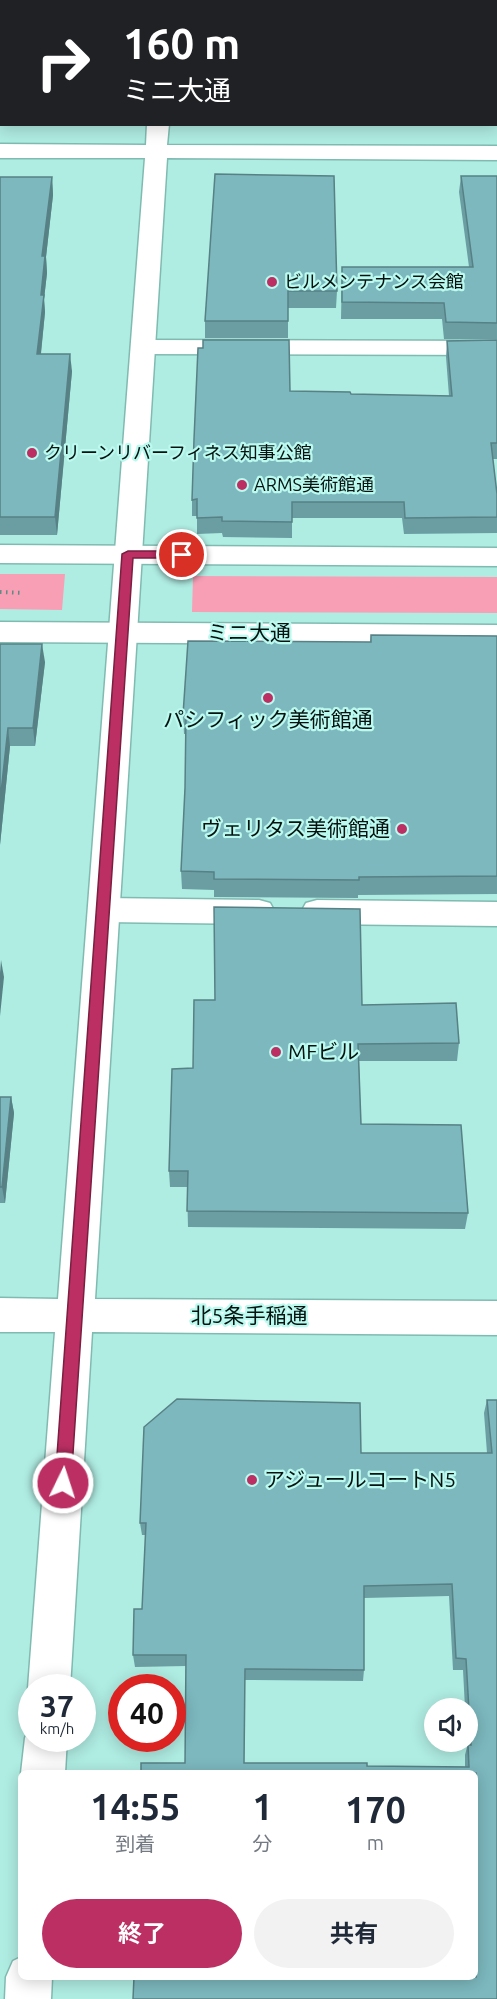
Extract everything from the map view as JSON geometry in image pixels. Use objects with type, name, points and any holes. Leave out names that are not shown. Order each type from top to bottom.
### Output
[{"type":"street","points":[[50,1674],[158,126]]},
{"type":"street","points":[[0,151],[497,153]]},
{"type":"street","points":[[143,347],[497,348]]},
{"type":"street","points":[[0,554],[497,556]]},
{"type":"street","name":"ミニ大通","points":[[0,632],[497,635]]},
{"type":"street","points":[[105,910],[497,914]]},
{"type":"street","name":"北5条手稲通","points":[[0,1314],[497,1317]]},
{"type":"street","points":[[43,1770],[45,1752]]},
{"type":"street","points":[[28,1999],[29,1980]]},
{"type":"shaded area","points":[[0,574],[65,574],[62,610],[0,609]]},
{"type":"shaded area","points":[[193,576],[497,577],[497,613],[192,612]]},
{"type":"building","points":[[215,174],[334,176],[337,291],[288,291],[288,321],[205,321]]},
{"type":"building","points":[[461,176],[497,176],[497,323],[446,322],[444,303],[342,302],[342,267],[473,267]]},
{"type":"building","points":[[0,177],[52,177],[42,256],[45,256],[41,295],[44,295],[37,354],[70,354],[55,517],[0,517]]},
{"type":"building","points":[[203,340],[289,340],[290,391],[452,396],[447,341],[497,340],[497,443],[491,443],[497,494],[497,517],[405,518],[404,502],[292,502],[292,522],[222,521],[222,517],[197,518],[197,499],[192,500],[194,439],[198,348],[203,348]]},
{"type":"building","points":[[371,635],[497,636],[497,876],[359,877],[359,880],[214,879],[214,872],[181,871],[186,716],[183,715],[188,641],[371,642]]},
{"type":"building","points":[[0,644],[42,644],[33,728],[8,728],[0,802]]},
{"type":"building","points":[[214,907],[360,909],[362,1005],[456,1003],[459,1043],[358,1044],[361,1124],[461,1125],[468,1213],[187,1211],[188,1171],[169,1171],[172,1069],[193,1068],[194,1000],[215,1000]]},
{"type":"building","points":[[0,1097],[11,1097],[2,1187],[0,1187]]},
{"type":"building","points":[[177,1399],[360,1403],[361,1453],[492,1453],[487,1400],[497,1400],[497,1999],[133,1999],[134,1980],[478,1980],[478,1770],[141,1770],[141,1763],[185,1763],[186,1752],[186,1655],[133,1655],[134,1609],[142,1609],[146,1523],[140,1523],[144,1427]],"holes":[[[452,1584],[456,1658],[466,1659],[468,1698],[478,1698],[478,1752],[468,1752],[469,1767],[367,1766],[367,1763],[244,1763],[245,1669],[364,1670],[364,1586]]]},
{"type":"place","name":"ビルメンテナンス会館","points":[[272,282]]},
{"type":"place","name":"クリーンリバーフィネス知事公館","points":[[32,453]]},
{"type":"place","name":"ARMS美術館通","points":[[242,485]]},
{"type":"place","name":"パシフィック美術館通","points":[[268,698]]},
{"type":"place","name":"ヴェリタス美術館通","points":[[402,829]]},
{"type":"place","name":"MFビル","points":[[276,1052]]},
{"type":"place","name":"アジュールコートN5","points":[[252,1480]]},
{"type":"route","points":[[63,1483],[80,1223],[105,910],[128,554],[182,555]]}]
